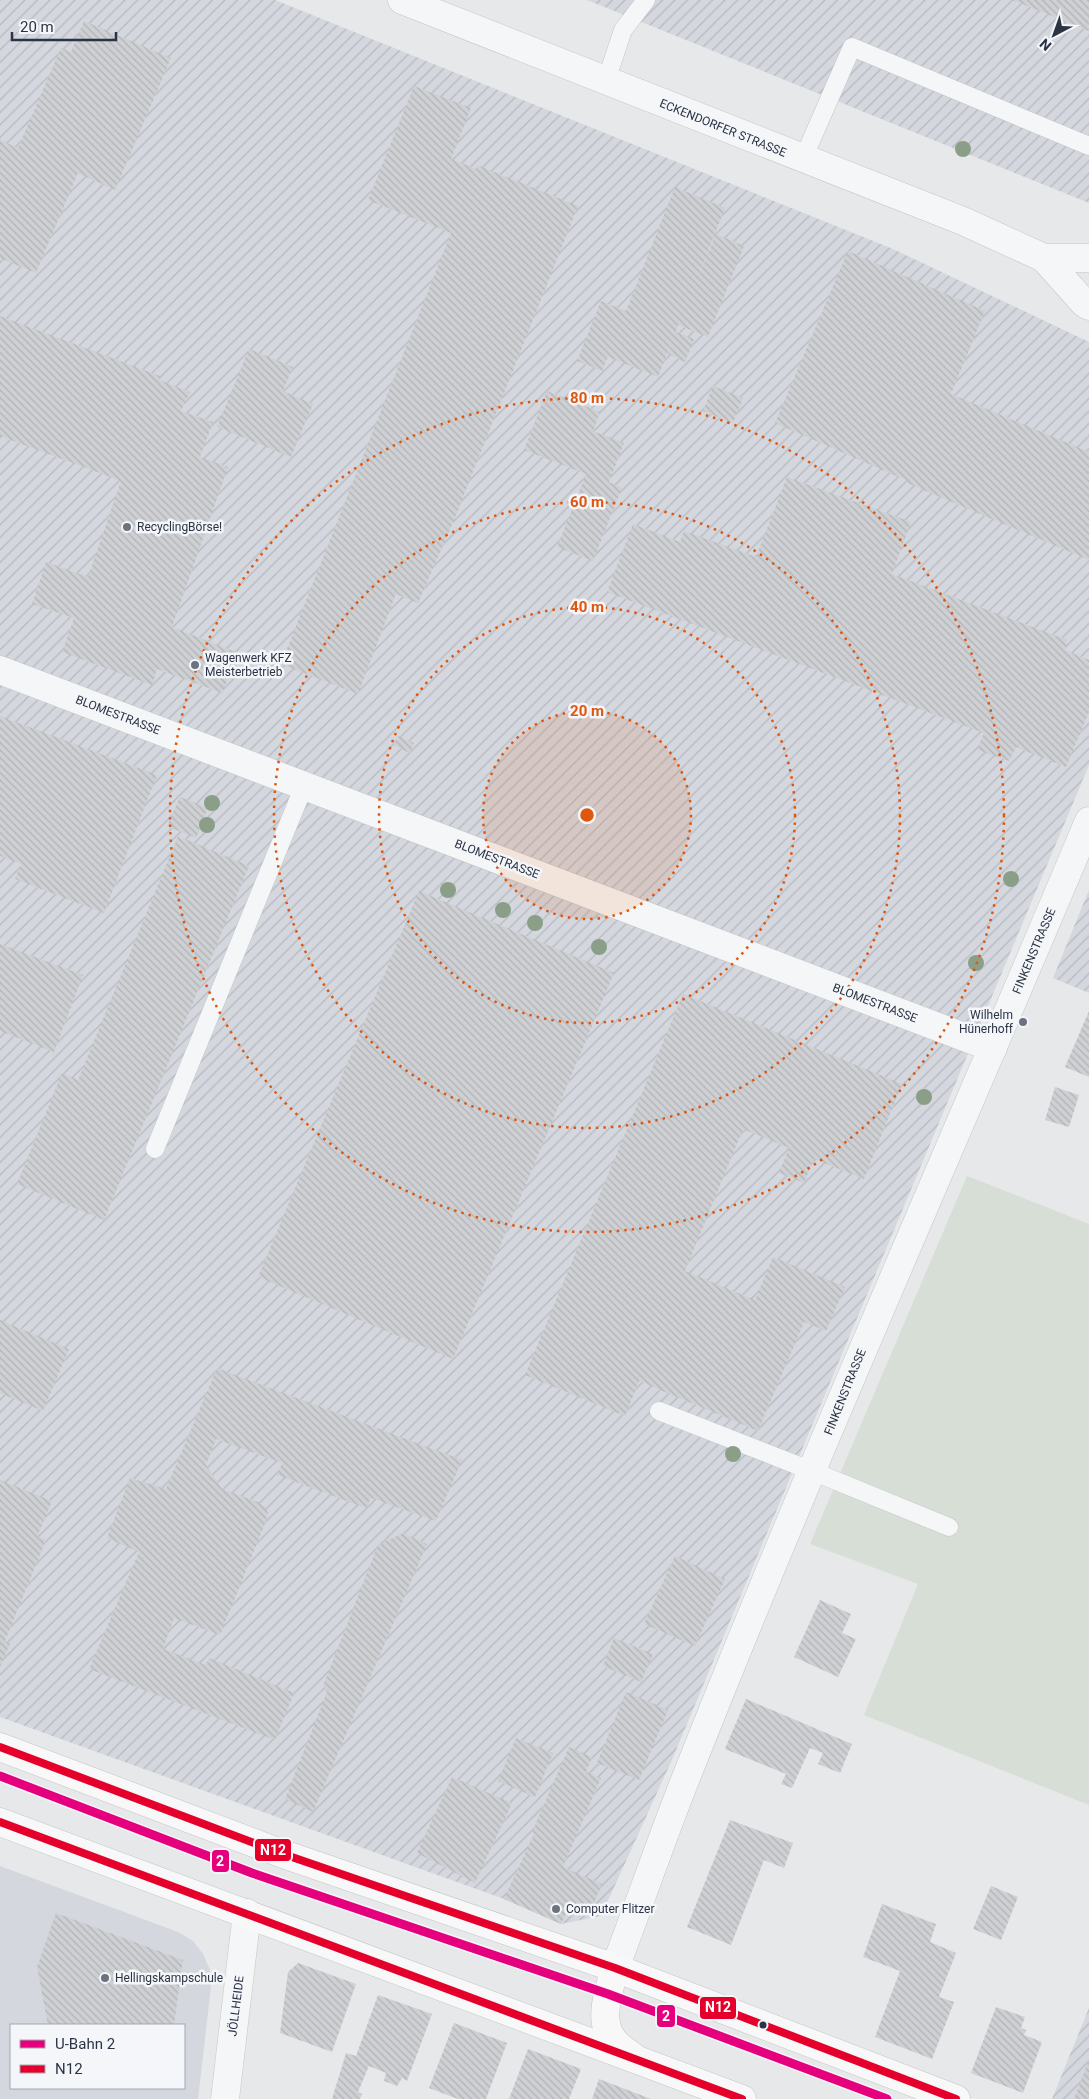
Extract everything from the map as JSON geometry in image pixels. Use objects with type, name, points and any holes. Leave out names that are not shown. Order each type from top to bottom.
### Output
[{"type":"main road","points":[[0,1747],[286,1855],[615,1968],[956,2099]]},
{"type":"main road","points":[[0,1822],[742,2099]]},
{"type":"main road","points":[[615,1968],[608,1994],[606,2023],[612,2040],[640,2061]]},
{"type":"street","name":"ECKENDORFER STRASSE","points":[[402,0],[963,221],[1044,258],[1084,304],[1089,306]]},
{"type":"street","name":"ECKENDORFER STRASSE","points":[[1044,258],[1089,258]]},
{"type":"street","name":"BLOMESTRASSE","points":[[0,670],[993,1048]]},
{"type":"street","name":"FINKENSTRASSE","points":[[615,1968],[688,1773],[861,1352],[993,1048],[1089,820]]},
{"type":"street","name":"JÖLLHEIDE","points":[[225,2099],[247,1913]]},
{"type":"lane","points":[[606,81],[623,30],[646,0]]},
{"type":"lane","points":[[803,159],[852,47],[1089,146]]},
{"type":"lane","points":[[155,1149],[304,786]]},
{"type":"lane","points":[[659,1411],[948,1527]]},
{"type":"shaded area","points":[[0,0],[275,0],[893,249],[1089,342],[1089,765],[671,1762],[601,1916],[561,1924],[504,1899],[0,1717]]},
{"type":"shaded area","points":[[587,0],[1089,0],[1089,203]]},
{"type":"shaded area","points":[[1089,890],[1089,993],[1053,978]]},
{"type":"shaded area","points":[[967,1176],[1089,1224],[1089,1805],[864,1715],[918,1584],[810,1544]]},
{"type":"shaded area","name":"Hellingskampschule","points":[[0,1866],[178,1932],[193,1941],[203,1954],[210,1970],[211,1987],[198,2099],[0,2099]]},
{"type":"shaded area","points":[[1089,2008],[1089,2099],[1052,2099]]},
{"type":"building","points":[[1012,0],[1089,0],[1089,31]]},
{"type":"building","points":[[84,21],[171,58],[115,190],[78,173],[36,273],[0,258],[0,140],[18,148],[61,48],[71,52]]},
{"type":"building","points":[[414,86],[471,108],[451,159],[476,169],[477,165],[578,206],[452,525],[418,603],[396,594],[358,694],[281,664],[451,233],[368,200]]},
{"type":"building","points":[[675,187],[725,208],[692,292],[716,234],[744,246],[708,337],[678,325],[676,332],[694,339],[685,362],[668,354],[670,346],[658,377],[608,357],[602,371],[577,361],[601,301],[626,311]]},
{"type":"building","points":[[848,251],[985,311],[951,394],[1089,452],[1089,560],[907,483],[908,481],[775,423]]},
{"type":"building","points":[[0,316],[160,376],[159,380],[190,392],[181,411],[213,422],[200,457],[228,467],[172,627],[238,653],[222,693],[157,669],[152,685],[62,652],[74,618],[32,604],[46,562],[88,577],[121,481],[0,436]]},
{"type":"building","points":[[249,349],[293,367],[283,391],[313,404],[291,457],[217,427]]},
{"type":"building","points":[[713,386],[743,398],[733,423],[703,411]]},
{"type":"building","points":[[547,391],[600,412],[593,431],[624,443],[609,482],[622,488],[593,561],[557,547],[586,474],[524,450]]},
{"type":"building","points":[[787,477],[911,522],[892,574],[1067,640],[1065,650],[1089,660],[1089,712],[1066,767],[1016,747],[1009,761],[977,750],[984,733],[607,592],[633,524],[680,542],[684,531],[756,557]]},
{"type":"building","points":[[0,716],[157,775],[104,913],[15,879],[21,864],[0,856]]},
{"type":"building","points":[[398,736],[414,743],[410,753],[393,745]]},
{"type":"building","points":[[180,797],[208,808],[196,838],[167,826]]},
{"type":"building","points":[[178,836],[249,866],[104,1220],[17,1184],[62,1073],[78,1080]]},
{"type":"building","points":[[419,891],[614,973],[453,1359],[258,1277]]},
{"type":"building","points":[[0,944],[83,975],[54,1052],[0,1031]]},
{"type":"building","points":[[683,994],[902,1084],[864,1179],[814,1159],[804,1183],[779,1173],[789,1148],[743,1129],[685,1271],[755,1300],[773,1257],[845,1287],[826,1331],[804,1322],[758,1431],[639,1381],[625,1416],[525,1375]]},
{"type":"building","points":[[1089,1011],[1089,1077],[1065,1067]]},
{"type":"building","points":[[1055,1087],[1079,1095],[1069,1127],[1045,1120]]},
{"type":"building","points":[[0,1320],[69,1349],[43,1411],[0,1393]]},
{"type":"building","points":[[217,1368],[462,1460],[436,1521],[371,1498],[366,1508],[277,1475],[282,1463],[216,1439],[206,1465],[222,1489],[258,1502],[265,1507],[268,1513],[266,1521],[220,1635],[174,1618],[163,1649],[206,1665],[209,1658],[294,1693],[275,1740],[89,1669],[139,1552],[107,1538],[130,1478],[166,1489]]},
{"type":"building","points":[[0,1480],[52,1501],[37,1537],[46,1540],[5,1641],[10,1644],[0,1667]]},
{"type":"building","points":[[403,1533],[427,1544],[313,1812],[285,1799],[327,1692],[323,1686],[378,1545]]},
{"type":"building","points":[[675,1556],[725,1579],[695,1646],[644,1624]]},
{"type":"building","points":[[820,1600],[851,1614],[842,1633],[856,1639],[838,1677],[794,1657]]},
{"type":"building","points":[[614,1638],[653,1654],[641,1682],[603,1666]]},
{"type":"building","points":[[626,1692],[668,1710],[639,1780],[597,1763]]},
{"type":"building","points":[[746,1699],[852,1744],[840,1773],[818,1764],[823,1753],[810,1748],[792,1788],[781,1784],[786,1774],[725,1749]]},
{"type":"building","points":[[516,1738],[553,1753],[535,1797],[498,1781]]},
{"type":"building","points":[[569,1747],[592,1757],[586,1772],[601,1778],[563,1867],[602,1884],[591,1910],[571,1902],[561,1924],[504,1899],[534,1834],[532,1832]]},
{"type":"building","points":[[452,1777],[512,1803],[475,1883],[417,1853]]},
{"type":"building","points":[[730,1820],[793,1843],[784,1868],[764,1860],[731,1945],[687,1927]]},
{"type":"building","points":[[991,1886],[1018,1897],[1001,1940],[973,1929]]},
{"type":"building","points":[[882,1904],[936,1924],[930,1942],[956,1953],[939,1997],[954,2002],[932,2059],[875,2037],[900,1971],[863,1957]]},
{"type":"building","points":[[56,1913],[183,1960],[174,2024],[48,2024],[37,1967]]},
{"type":"building","points":[[298,1963],[356,1984],[332,2052],[280,2033],[288,1972]]},
{"type":"building","points":[[378,1995],[432,2014],[407,2081],[402,2078],[397,2086],[384,2081],[386,2073],[369,2066],[358,2092],[362,2094],[360,2099],[332,2099],[346,2053],[356,2056]]},
{"type":"building","points":[[996,2007],[1025,2017],[1021,2028],[1026,2030],[1024,2035],[1042,2042],[1023,2093],[971,2073]]},
{"type":"building","points":[[454,2023],[507,2043],[486,2099],[458,2099],[429,2088]]},
{"type":"building","points":[[528,2049],[581,2069],[569,2099],[509,2099]]},
{"type":"building","points":[[1089,2060],[1089,2099],[1074,2099]]},
{"type":"building","points":[[599,2079],[651,2099],[592,2099]]},
{"type":"metro line","name":"2","points":[[0,1776],[252,1873],[608,1994],[887,2099]]},
{"type":"transit line","name":"N12","points":[[0,1747],[286,1855],[615,1968],[956,2099]]},
{"type":"transit line","name":"N12","points":[[0,1822],[742,2099]]},
{"type":"place","name":"RecyclingBörse!","points":[[127,527]]},
{"type":"place","name":"Wagenwerk KFZ Meisterbetrieb","points":[[195,665]]},
{"type":"place","name":"Wilhelm Hünerhoff","points":[[1023,1022]]},
{"type":"place","name":"Computer Flitzer","points":[[556,1909]]},
{"type":"place","name":"Hellingskampschule","points":[[105,1978]]}]
